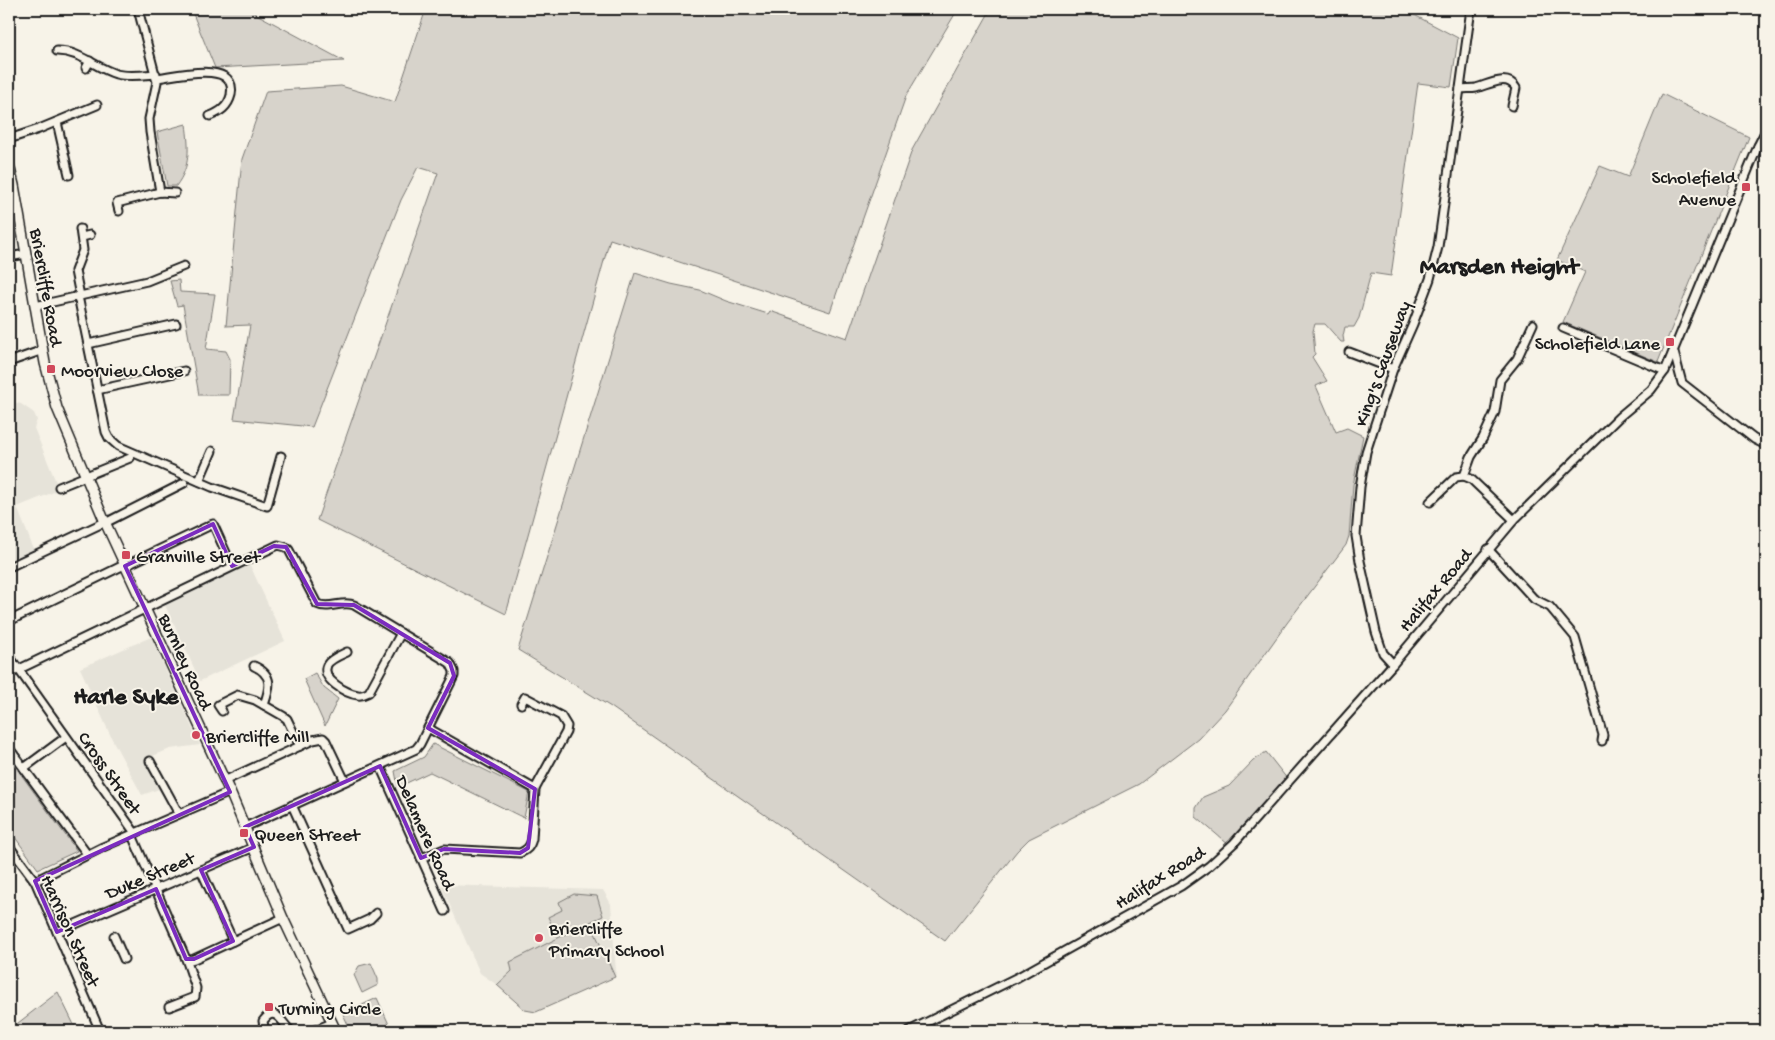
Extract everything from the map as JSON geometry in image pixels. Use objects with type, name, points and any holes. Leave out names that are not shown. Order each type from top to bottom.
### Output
[{"type":"street","points":[[138,9],[157,82],[149,119],[160,192]]},
{"type":"street","name":"King's Causeway","points":[[1393,664],[1383,653],[1376,632],[1356,536],[1360,487],[1366,452],[1393,369],[1430,279],[1438,247],[1471,9]]},
{"type":"street","points":[[57,51],[78,54],[116,74],[129,76],[209,72],[220,74],[228,79],[231,84],[231,95],[222,110],[210,116]]},
{"type":"street","points":[[86,68],[90,61]]},
{"type":"street","points":[[1460,88],[1475,88],[1492,81],[1513,83],[1516,88],[1512,106]]},
{"type":"street","points":[[9,139],[97,105]]},
{"type":"street","points":[[56,122],[69,175]]},
{"type":"street","name":"Halifax Road","points":[[909,1031],[1018,977],[1181,886],[1209,866],[1234,844],[1393,664],[1488,548],[1514,520],[1619,418],[1651,390],[1665,371],[1674,352],[1766,130]]},
{"type":"street","points":[[1758,146],[1766,152]]},
{"type":"street","name":"Briercliffe Road","points":[[9,165],[11,186],[26,254],[43,350],[57,408],[71,440]]},
{"type":"street","points":[[117,204],[160,192],[175,193]]},
{"type":"street","points":[[90,235],[81,233],[83,250],[75,271],[97,390],[109,438],[118,446],[198,481],[267,506],[281,456]]},
{"type":"street","points":[[9,257],[26,254]]},
{"type":"street","points":[[35,306],[147,281],[184,266]]},
{"type":"street","points":[[88,344],[176,324]]},
{"type":"street","points":[[1464,476],[1470,457],[1483,438],[1495,412],[1500,380],[1517,359],[1533,324]]},
{"type":"street","points":[[1563,328],[1665,371]]},
{"type":"street","points":[[9,362],[43,350]]},
{"type":"street","points":[[1349,352],[1393,369]]},
{"type":"street","points":[[1674,352],[1682,383],[1754,439],[1766,446]]},
{"type":"street","points":[[97,390],[184,372]]},
{"type":"street","name":"Burnley Road","points":[[71,440],[124,566],[230,792],[283,918],[334,1027]]},
{"type":"street","points":[[198,481],[212,450]]},
{"type":"street","points":[[59,487],[130,458]]},
{"type":"street","points":[[1430,502],[1456,477],[1464,476],[1471,479],[1514,520]]},
{"type":"street","points":[[9,567],[184,484]]},
{"type":"street","points":[[9,621],[213,524],[232,566]]},
{"type":"street","points":[[9,674],[278,545],[286,547],[317,604],[326,606],[349,603],[450,663],[453,667],[454,676],[416,749],[245,827]]},
{"type":"street","points":[[1488,548],[1534,599],[1550,607],[1575,637],[1603,735],[1602,741]]},
{"type":"street","points":[[347,652],[331,661],[327,666],[328,679],[354,695],[363,695],[369,692],[401,633]]},
{"type":"street","name":"Cross Street","points":[[9,656],[133,834],[188,959],[196,988],[195,997],[169,1007]]},
{"type":"street","points":[[258,666],[266,674],[269,681],[264,705]]},
{"type":"street","points":[[421,858],[444,849],[520,852],[530,845],[535,789],[566,732],[567,726],[561,716],[527,694],[521,704]]},
{"type":"street","points":[[218,706],[238,695],[255,700],[287,719],[300,746]]},
{"type":"street","points":[[428,728],[535,789]]},
{"type":"street","points":[[24,768],[66,737]]},
{"type":"street","points":[[224,781],[316,738],[322,738],[326,741],[345,782]]},
{"type":"street","points":[[9,748],[87,854]]},
{"type":"street","points":[[150,761],[179,814]]},
{"type":"street","name":"Delamere Road","points":[[380,766],[445,911]]},
{"type":"street","points":[[35,881],[87,854],[230,792]]},
{"type":"street","points":[[292,805],[348,929],[370,919],[376,913]]},
{"type":"street","name":"Harrison Street","points":[[9,846],[35,881],[100,1031]]},
{"type":"street","name":"Duke Street","points":[[57,932],[254,847]]},
{"type":"street","points":[[201,870],[233,941]]},
{"type":"street","points":[[188,959],[283,918]]},
{"type":"street","points":[[114,936],[124,959]]},
{"type":"street","points":[[266,1031],[263,1021],[270,1015],[275,1014],[291,1031]]},
{"type":"street","points":[[312,1031],[334,1027]]},
{"type":"highlighted area","points":[[213,524],[232,566],[274,546],[286,547],[317,604],[354,605],[450,663],[454,676],[428,728],[535,789],[528,848],[520,853],[444,849],[421,858],[380,766],[245,827],[254,847],[201,870],[233,941],[194,959],[186,959],[156,889],[57,932],[35,881],[230,792],[125,566]]},
{"type":"shaded area","points":[[191,9],[247,9],[344,61],[215,68]]},
{"type":"shaded area","points":[[426,9],[958,9],[906,96],[830,312],[610,239],[506,614],[317,520],[438,173],[418,167],[401,200],[312,427],[234,419],[250,325],[226,326],[242,159],[266,91],[341,86],[395,102]]},
{"type":"shaded area","points":[[991,9],[1403,9],[1458,38],[1451,87],[1418,83],[1391,276],[1371,273],[1359,318],[1354,327],[1345,327],[1344,342],[1341,342],[1325,324],[1315,324],[1313,331],[1315,354],[1312,357],[1327,381],[1316,386],[1336,432],[1347,428],[1363,436],[1353,485],[1349,536],[1346,545],[1225,710],[1198,739],[1139,784],[1029,839],[1017,851],[945,941],[611,707],[518,650],[635,273],[671,284],[700,290],[726,301],[768,314],[770,311],[847,338],[912,150]]},
{"type":"shaded area","points":[[1662,94],[1749,137],[1658,362],[1563,322],[1585,272],[1557,260],[1600,166],[1628,177]]},
{"type":"shaded area","points":[[186,124],[187,164],[176,186],[167,186],[157,132]]},
{"type":"shaded area","points":[[179,280],[180,292],[215,294],[206,349],[226,351],[230,359],[229,395],[199,395],[183,305],[177,306],[170,281]]},
{"type":"shaded area","points":[[9,401],[21,404],[34,413],[37,420],[34,428],[56,482],[54,492],[17,507],[34,550],[9,561]]},
{"type":"shaded area","points":[[249,563],[285,641],[200,681],[164,603]]},
{"type":"shaded area","points":[[151,637],[200,745],[170,749],[145,759],[159,789],[142,795],[112,739],[80,668]]},
{"type":"shaded area","points":[[315,673],[324,688],[338,699],[325,726],[304,679]]},
{"type":"shaded area","points":[[433,744],[529,792],[524,818],[430,772],[398,787],[395,771],[424,757]]},
{"type":"shaded area","points":[[1266,752],[1288,780],[1229,845],[1196,817],[1196,808],[1203,797],[1229,786],[1253,761]]},
{"type":"shaded area","points":[[9,758],[77,851],[38,869],[9,829]]},
{"type":"shaded area","name":"Briercliffe Primary School","points":[[441,885],[603,890],[611,904],[615,977],[536,1012],[525,1010],[497,985],[480,973]]},
{"type":"shaded area","points":[[574,894],[597,896],[603,916],[590,922],[615,977],[536,1012],[525,1010],[497,985],[512,971],[510,962],[578,928],[557,936],[548,917],[562,910],[559,902]]},
{"type":"shaded area","points":[[371,963],[378,979],[378,985],[362,993],[354,975],[359,966]]},
{"type":"shaded area","points":[[58,992],[77,1031],[9,1031],[9,1030]]},
{"type":"shaded area","points":[[377,998],[392,1031],[351,1031],[343,1014]]},
{"type":"place","name":"Scholefield Avenue","points":[[1746,187]]},
{"type":"place","name":"Scholefield Lane","points":[[1670,342]]},
{"type":"place","name":"Moorview Close","points":[[51,369]]},
{"type":"place","name":"Granville Street","points":[[126,555]]},
{"type":"place","name":"Briercliffe Mill","points":[[196,735]]},
{"type":"place","name":"Queen Street","points":[[244,833]]},
{"type":"place","name":"Briercliffe Primary School","points":[[539,938]]},
{"type":"place","name":"Turning Circle","points":[[269,1007]]},
{"type":"district","name":"Marsden Height","points":[[1499,265]]},
{"type":"district","name":"Harle Syke","points":[[126,695]]}]
